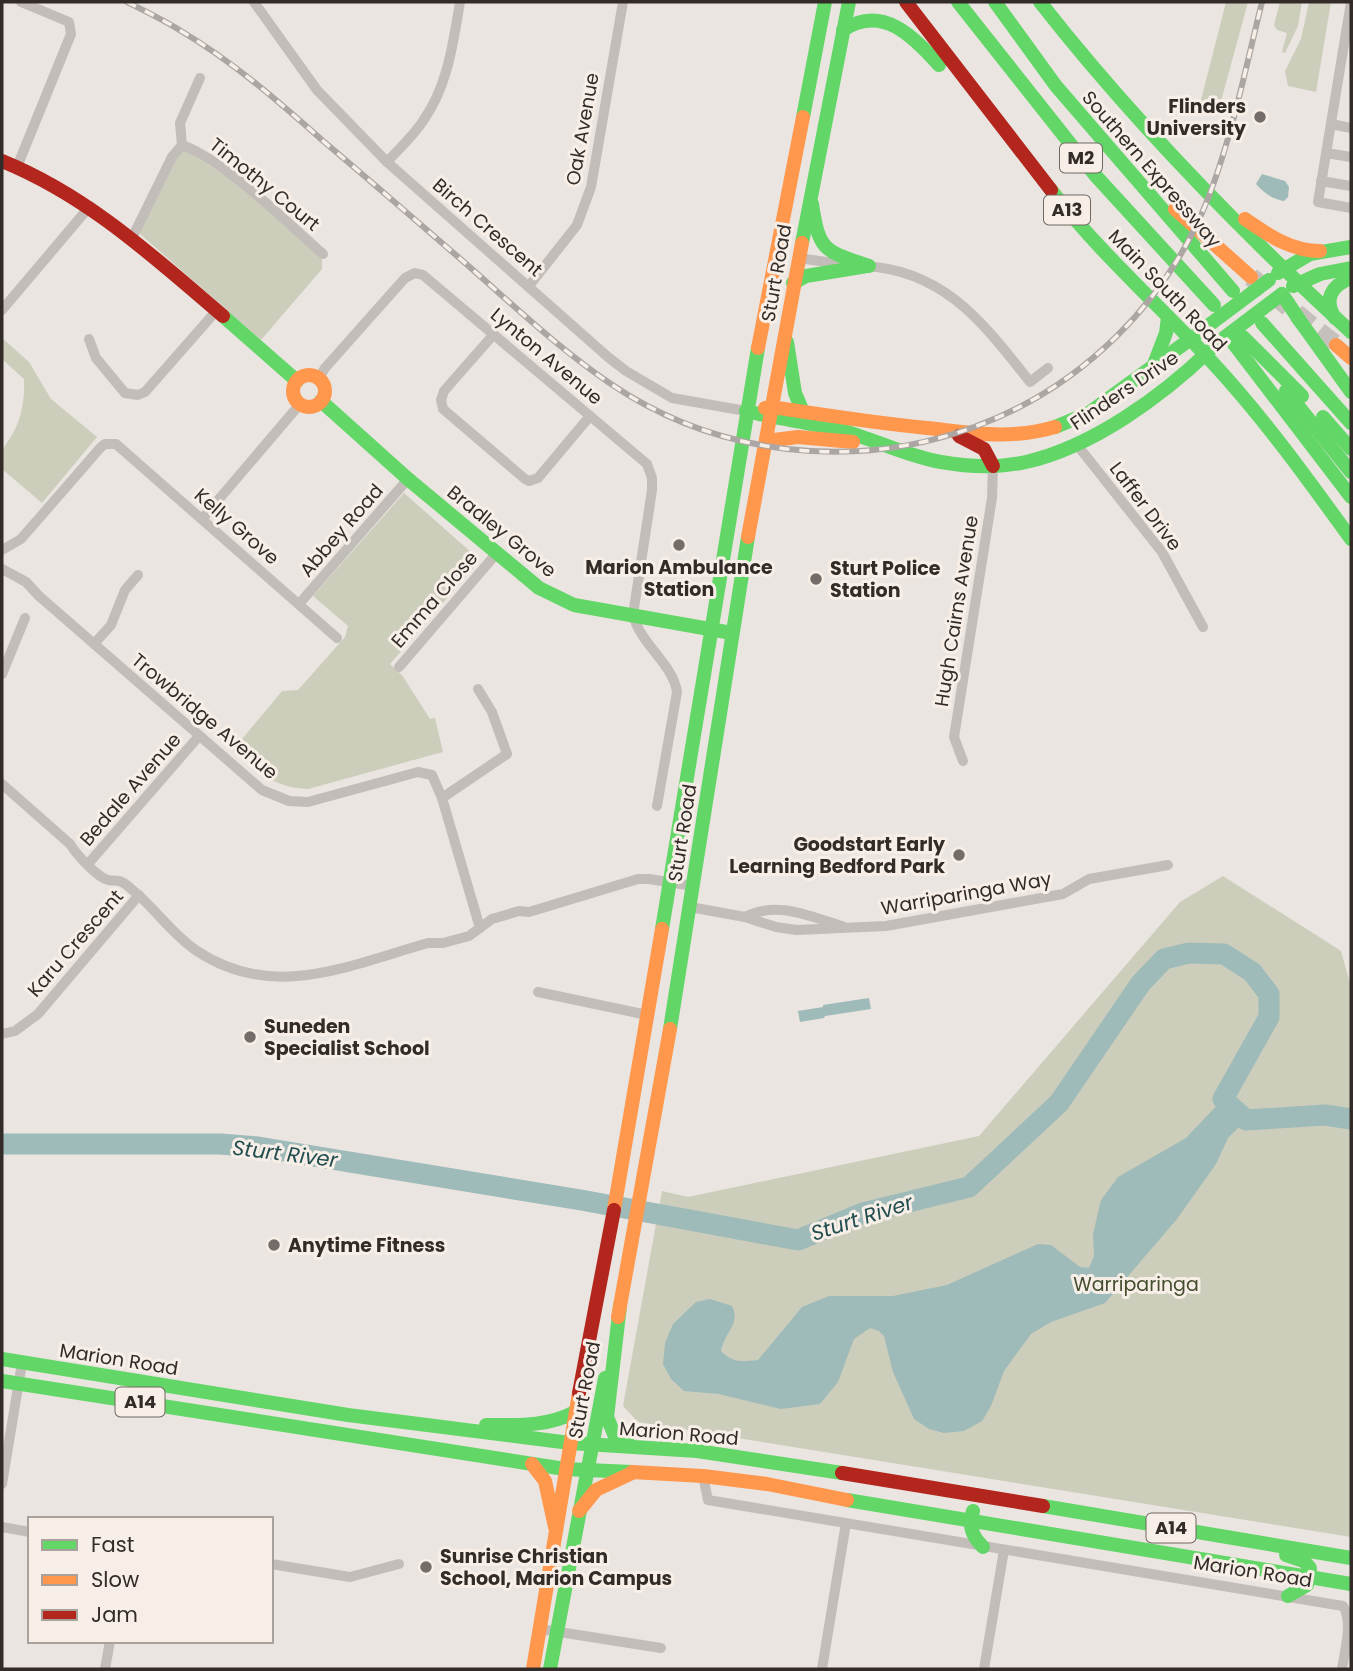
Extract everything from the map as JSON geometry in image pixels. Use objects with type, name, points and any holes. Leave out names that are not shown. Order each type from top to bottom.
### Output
[{"type":"main road","name":"Sturt Road","points":[[533,1669],[565,1469],[611,1227],[670,883],[746,411],[825,2]]},
{"type":"main road","name":"Sturt Road","points":[[550,1669],[643,1184],[690,907],[732,632],[793,283],[849,2]]},
{"type":"main road","name":"Main South Road","points":[[906,2],[1079,226],[1205,355],[1287,450],[1351,539]]},
{"type":"main road","name":"M2","points":[[958,2],[1095,175],[1166,251],[1211,308]]},
{"type":"main road","name":"Southern Expressway","points":[[995,2],[1056,86],[1233,291]]},
{"type":"main road","points":[[1040,2],[1138,122],[1278,283],[1323,356],[1351,392]]},
{"type":"main road","points":[[843,30],[853,14],[863,9],[873,6],[889,9],[898,16],[940,67],[976,93]]},
{"type":"main road","points":[[1111,152],[1251,278]]},
{"type":"main road","points":[[2,161],[49,181],[90,206],[132,238],[297,381]]},
{"type":"main road","points":[[1176,163],[1266,234],[1300,250],[1320,251]]},
{"type":"main road","points":[[811,192],[816,233],[821,245],[831,252],[869,266]]},
{"type":"main road","name":"Flinders Drive","points":[[771,413],[838,430],[944,463],[993,466],[1038,460],[1078,446],[1162,390],[1205,355],[1305,256],[1351,247]]},
{"type":"main road","points":[[793,283],[806,276],[869,266]]},
{"type":"main road","name":"Flinders Drive","points":[[1278,283],[1299,292],[1315,275],[1351,268]]},
{"type":"main road","points":[[1335,318],[1329,308],[1329,295],[1335,285],[1351,278]]},
{"type":"main road","points":[[1278,283],[1299,292],[1351,332]]},
{"type":"main road","name":"Flinders Drive","points":[[771,413],[803,412],[1001,436],[1034,433],[1063,425],[1096,409],[1205,328],[1278,283]]},
{"type":"main road","points":[[1299,292],[1300,321]]},
{"type":"main road","points":[[1153,367],[1166,333],[1168,317]]},
{"type":"main road","points":[[1262,323],[1351,423]]},
{"type":"main road","points":[[785,330],[795,393],[803,412]]},
{"type":"main road","points":[[1238,341],[1317,411],[1351,449]]},
{"type":"main road","points":[[1238,341],[1351,472]]},
{"type":"main road","points":[[1238,341],[1351,497]]},
{"type":"main road","points":[[1336,345],[1351,358]]},
{"type":"main road","points":[[309,375],[319,378],[325,387],[321,401],[312,407],[300,404],[293,394],[297,381],[309,375]]},
{"type":"main road","name":"Bradley Grove","points":[[321,401],[408,479],[539,588],[574,605],[732,632]]},
{"type":"main road","points":[[746,411],[771,413]]},
{"type":"main road","points":[[1063,425],[1078,446]]},
{"type":"main road","points":[[944,430],[979,446],[987,453],[993,466]]},
{"type":"main road","points":[[993,466],[1001,436]]},
{"type":"main road","points":[[766,441],[780,438],[823,438],[886,447]]},
{"type":"main road","points":[[1287,450],[1351,525]]},
{"type":"main road","points":[[620,1306],[607,1416],[614,1434],[636,1448]]},
{"type":"main road","name":"Marion Road","points":[[2,1359],[438,1427],[570,1443],[740,1457],[1351,1558]]},
{"type":"main road","name":"Marion Road","points":[[2,1381],[565,1469],[703,1476],[767,1484],[893,1508],[970,1518],[1126,1548],[1351,1584]]},
{"type":"main road","points":[[174,1387],[210,1412]]},
{"type":"main road","points":[[438,1427],[547,1423],[565,1419],[575,1412]]},
{"type":"main road","points":[[532,1464],[545,1481],[555,1527]]},
{"type":"main road","points":[[579,1511],[588,1495],[595,1489],[617,1482],[632,1472]]},
{"type":"main road","points":[[983,1547],[971,1531],[970,1518],[979,1504],[991,1498]]},
{"type":"main road","points":[[1107,1517],[1102,1523],[1102,1530],[1126,1548]]},
{"type":"main road","points":[[1273,1545],[1289,1557],[1308,1563],[1310,1577],[1306,1587],[1288,1596]]},
{"type":"street","points":[[17,167],[71,34],[69,22],[21,2]]},
{"type":"street","name":"Birch Crescent","points":[[254,2],[317,90],[387,162],[608,356],[647,385],[672,398],[746,411]]},
{"type":"street","points":[[387,162],[423,121],[441,89],[450,60],[460,2]]},
{"type":"street","name":"Oak Avenue","points":[[529,286],[577,225],[591,187],[622,2]]},
{"type":"street","points":[[1351,5],[1345,73],[1331,124],[1318,202],[1351,208]]},
{"type":"street","name":"Timothy Court","points":[[132,238],[172,157],[182,145],[180,124],[200,78]]},
{"type":"street","points":[[1331,124],[1351,128]]},
{"type":"street","name":"Timothy Court","points":[[182,145],[202,153],[237,180],[323,254]]},
{"type":"street","points":[[1326,153],[1351,157]]},
{"type":"street","points":[[1321,181],[1351,186]]},
{"type":"street","points":[[2,310],[90,206]]},
{"type":"street","points":[[798,258],[869,266],[909,275],[958,301],[989,331],[1030,382],[1048,368]]},
{"type":"street","name":"Lynton Avenue","points":[[319,378],[405,278],[415,273],[429,279],[647,464],[652,478],[652,490],[633,615]]},
{"type":"street","points":[[89,339],[96,358],[125,393],[138,395],[145,392],[217,310]]},
{"type":"street","points":[[495,334],[444,391],[441,400],[443,409],[529,481],[538,478],[590,416]]},
{"type":"street","points":[[202,519],[300,404]]},
{"type":"street","name":"Kelly Grove","points":[[2,550],[21,539],[101,447],[111,443],[119,446],[337,638]]},
{"type":"street","name":"Laffer Drive","points":[[1078,446],[1162,552],[1203,627]]},
{"type":"street","name":"Hugh Cairns Avenue","points":[[963,761],[954,737],[992,498],[993,466]]},
{"type":"street","name":"Abbey Road","points":[[299,604],[408,479]]},
{"type":"street","name":"Emma Close","points":[[399,667],[496,554]]},
{"type":"street","name":"Trowbridge Avenue","points":[[2,569],[26,582],[250,782],[268,794],[289,801],[307,802],[418,772],[432,775],[442,798]]},
{"type":"street","points":[[94,644],[111,625],[125,590],[138,575]]},
{"type":"street","points":[[633,615],[639,633],[676,682],[677,692],[657,806]]},
{"type":"street","points":[[2,674],[25,618]]},
{"type":"street","points":[[478,689],[492,712],[507,754],[442,798],[480,928]]},
{"type":"street","name":"Bedale Avenue","points":[[88,864],[199,736]]},
{"type":"street","points":[[3,789],[71,844],[75,854],[107,880],[122,881],[139,895],[154,908],[158,917],[197,951],[231,968],[266,977],[296,978],[315,975],[428,943],[443,943],[469,936],[492,919],[519,911],[528,912],[638,880],[693,886]]},
{"type":"street","name":"Warriparinga Way","points":[[690,907],[745,916],[776,927],[797,930],[886,926],[1063,894],[1089,880],[1168,865]]},
{"type":"street","name":"Karu Crescent","points":[[2,1034],[15,1031],[38,1014],[139,895]]},
{"type":"street","name":"Warriparinga Way","points":[[745,916],[765,910],[789,910],[848,928]]},
{"type":"street","points":[[538,992],[647,1015]]},
{"type":"street","points":[[2,1484],[22,1363]]},
{"type":"street","name":"Marion Road","points":[[703,1476],[708,1500],[1343,1606],[1349,1612],[1349,1620],[1342,1669]]},
{"type":"street","points":[[822,1669],[846,1523]]},
{"type":"street","points":[[2,1527],[28,1532]]},
{"type":"street","points":[[984,1669],[1004,1550]]},
{"type":"street","points":[[273,1564],[350,1577],[399,1563]]},
{"type":"street","points":[[540,1629],[661,1648]]},
{"type":"street","points":[[105,1669],[110,1643]]},
{"type":"green space","points":[[1226,2],[1248,2],[1217,116],[1209,116],[1200,104]]},
{"type":"green space","points":[[1280,2],[1302,2],[1298,26],[1285,53],[1282,52],[1287,33],[1277,30],[1274,25]]},
{"type":"green space","points":[[1309,2],[1331,2],[1316,92],[1288,86],[1285,71],[1301,39]]},
{"type":"green space","points":[[182,148],[233,180],[322,256],[322,269],[261,340],[139,233]]},
{"type":"green space","points":[[2,338],[29,362],[51,399],[97,437],[42,503],[2,469],[3,449],[21,414],[24,379],[2,359]]},
{"type":"green space","points":[[404,493],[480,560],[390,664],[402,675],[430,719],[435,718],[443,752],[308,789],[275,782],[233,750],[282,691],[298,690],[345,637],[348,626],[313,596]]},
{"type":"green space","name":"Warriparinga","points":[[1223,876],[1341,951],[1351,987],[1351,1537],[638,1422],[623,1406],[662,1191],[688,1197],[979,1136],[1180,902]]},
{"type":"water","points":[[1262,174],[1285,181],[1289,187],[1288,197],[1284,201],[1268,195],[1256,184]]},
{"type":"water","points":[[869,998],[871,1009],[800,1022],[798,1011]]},
{"type":"water","points":[[1223,1099],[1246,1120],[1228,1138],[1216,1164],[1177,1219],[1105,1303],[1051,1322],[1031,1334],[1004,1371],[991,1406],[982,1421],[964,1431],[944,1433],[929,1429],[914,1419],[893,1372],[884,1336],[870,1328],[854,1339],[838,1382],[820,1404],[781,1409],[719,1394],[684,1391],[671,1379],[663,1364],[665,1343],[673,1324],[696,1302],[710,1299],[732,1306],[734,1323],[721,1351],[733,1360],[752,1361],[758,1360],[802,1307],[829,1296],[893,1296],[947,1285],[1038,1244],[1051,1245],[1080,1267],[1089,1268],[1094,1256],[1093,1234],[1101,1200],[1118,1177],[1186,1138]]},
{"type":"waterway","name":"Sturt River","points":[[2,1144],[220,1144],[258,1147],[581,1200],[798,1240],[863,1213],[969,1187],[1059,1103],[1141,983],[1164,959],[1189,953],[1224,954],[1252,972],[1269,994],[1269,1017],[1223,1099],[1246,1120],[1325,1115],[1351,1119]]},
{"type":"tunnel","points":[[1251,277],[1336,345]]},
{"type":"railway","points":[[127,2],[200,43],[254,82],[551,339],[611,384],[652,408],[696,427],[741,441],[787,449],[834,452],[882,449],[928,441],[974,427],[1013,410],[1050,389],[1085,365],[1116,337],[1145,305],[1170,271],[1192,235],[1209,196],[1232,124],[1262,2]]},
{"type":"traffic: fast","points":[[803,117],[825,2]]},
{"type":"traffic: fast","points":[[802,243],[849,2]]},
{"type":"traffic: fast","points":[[958,2],[1095,175],[1214,305]]},
{"type":"traffic: fast","points":[[995,2],[1056,86],[1233,291]]},
{"type":"traffic: fast","points":[[1040,2],[1150,132],[1268,254],[1351,332]]},
{"type":"traffic: fast","points":[[843,30],[871,20],[884,22],[907,34],[939,65]]},
{"type":"traffic: fast","points":[[1051,190],[1109,256],[1231,383],[1284,448],[1351,539]]},
{"type":"traffic: fast","points":[[812,204],[818,232],[827,247],[843,257],[869,266]]},
{"type":"traffic: fast","points":[[1278,273],[1310,254],[1351,247]]},
{"type":"traffic: fast","points":[[793,283],[806,276],[867,266]]},
{"type":"traffic: fast","points":[[1293,286],[1320,274],[1351,268]]},
{"type":"traffic: fast","points":[[1335,318],[1330,305],[1331,293],[1351,278]]},
{"type":"traffic: fast","points":[[1205,328],[1269,280]]},
{"type":"traffic: fast","points":[[1217,343],[1282,294]]},
{"type":"traffic: fast","points":[[1282,294],[1300,321]]},
{"type":"traffic: fast","points":[[223,316],[297,381]]},
{"type":"traffic: fast","points":[[1153,367],[1166,333],[1168,317]]},
{"type":"traffic: fast","points":[[1300,321],[1351,392]]},
{"type":"traffic: fast","points":[[1262,323],[1351,423]]},
{"type":"traffic: fast","points":[[1055,427],[1089,413],[1196,335]]},
{"type":"traffic: fast","points":[[1243,337],[1302,396]]},
{"type":"traffic: fast","points":[[787,342],[795,393],[803,412]]},
{"type":"traffic: fast","points":[[1234,344],[1351,497]]},
{"type":"traffic: fast","points":[[662,929],[758,348]]},
{"type":"traffic: fast","points":[[746,411],[840,430],[915,456],[941,462],[984,466],[1015,464],[1051,455],[1076,445],[1124,418],[1170,385],[1210,350]]},
{"type":"traffic: fast","points":[[1286,391],[1351,472]]},
{"type":"traffic: fast","points":[[321,401],[408,479],[539,588],[574,605],[732,633]]},
{"type":"traffic: fast","points":[[1323,417],[1351,449]]},
{"type":"traffic: fast","points":[[670,1029],[748,537]]},
{"type":"traffic: fast","points":[[620,1306],[607,1417],[614,1434],[631,1446]]},
{"type":"traffic: fast","points":[[2,1359],[348,1415],[570,1443],[697,1451],[842,1473]]},
{"type":"traffic: fast","points":[[550,1669],[605,1378]]},
{"type":"traffic: fast","points":[[2,1381],[565,1469],[632,1472]]},
{"type":"traffic: fast","points":[[486,1425],[543,1423],[575,1412]]},
{"type":"traffic: fast","points":[[847,1500],[1351,1584]]},
{"type":"traffic: fast","points":[[1043,1506],[1351,1558]]},
{"type":"traffic: fast","points":[[973,1511],[972,1530],[983,1547]]},
{"type":"traffic: fast","points":[[1286,1555],[1304,1561],[1310,1568],[1307,1585],[1288,1596]]},
{"type":"traffic: slow","points":[[758,348],[803,117]]},
{"type":"traffic: slow","points":[[1175,209],[1251,277]]},
{"type":"traffic: slow","points":[[1245,219],[1290,245],[1320,251]]},
{"type":"traffic: slow","points":[[748,537],[802,243]]},
{"type":"traffic: slow","points":[[1336,345],[1351,358]]},
{"type":"traffic: slow","points":[[309,375],[320,380],[325,391],[320,402],[309,407],[298,402],[293,391],[298,380],[309,375]]},
{"type":"traffic: slow","points":[[765,408],[976,433],[1022,433],[1055,427]]},
{"type":"traffic: slow","points":[[766,441],[798,437],[853,442]]},
{"type":"traffic: slow","points":[[614,1210],[662,929]]},
{"type":"traffic: slow","points":[[618,1317],[670,1029]]},
{"type":"traffic: slow","points":[[533,1669],[579,1393]]},
{"type":"traffic: slow","points":[[532,1464],[545,1481],[555,1527]]},
{"type":"traffic: slow","points":[[632,1472],[703,1476],[767,1484],[847,1500]]},
{"type":"traffic: slow","points":[[579,1511],[596,1490],[632,1473]]},
{"type":"traffic: jam","points":[[906,2],[1051,190]]},
{"type":"traffic: jam","points":[[2,161],[33,175],[92,210],[145,250],[223,316]]},
{"type":"traffic: jam","points":[[959,436],[984,449],[993,466]]},
{"type":"traffic: jam","points":[[579,1393],[614,1210]]},
{"type":"traffic: jam","points":[[842,1473],[1043,1506]]},
{"type":"place","name":"Flinders University","points":[[1260,117]]},
{"type":"place","name":"Marion Ambulance Station","points":[[679,545]]},
{"type":"place","name":"Sturt Police Station","points":[[816,579]]},
{"type":"place","name":"Goodstart Early Learning Bedford Park","points":[[959,855]]},
{"type":"place","name":"Suneden Specialist School","points":[[250,1037]]},
{"type":"place","name":"Anytime Fitness","points":[[274,1245]]},
{"type":"place","name":"Sunrise Christian School, Marion Campus","points":[[426,1567]]}]
